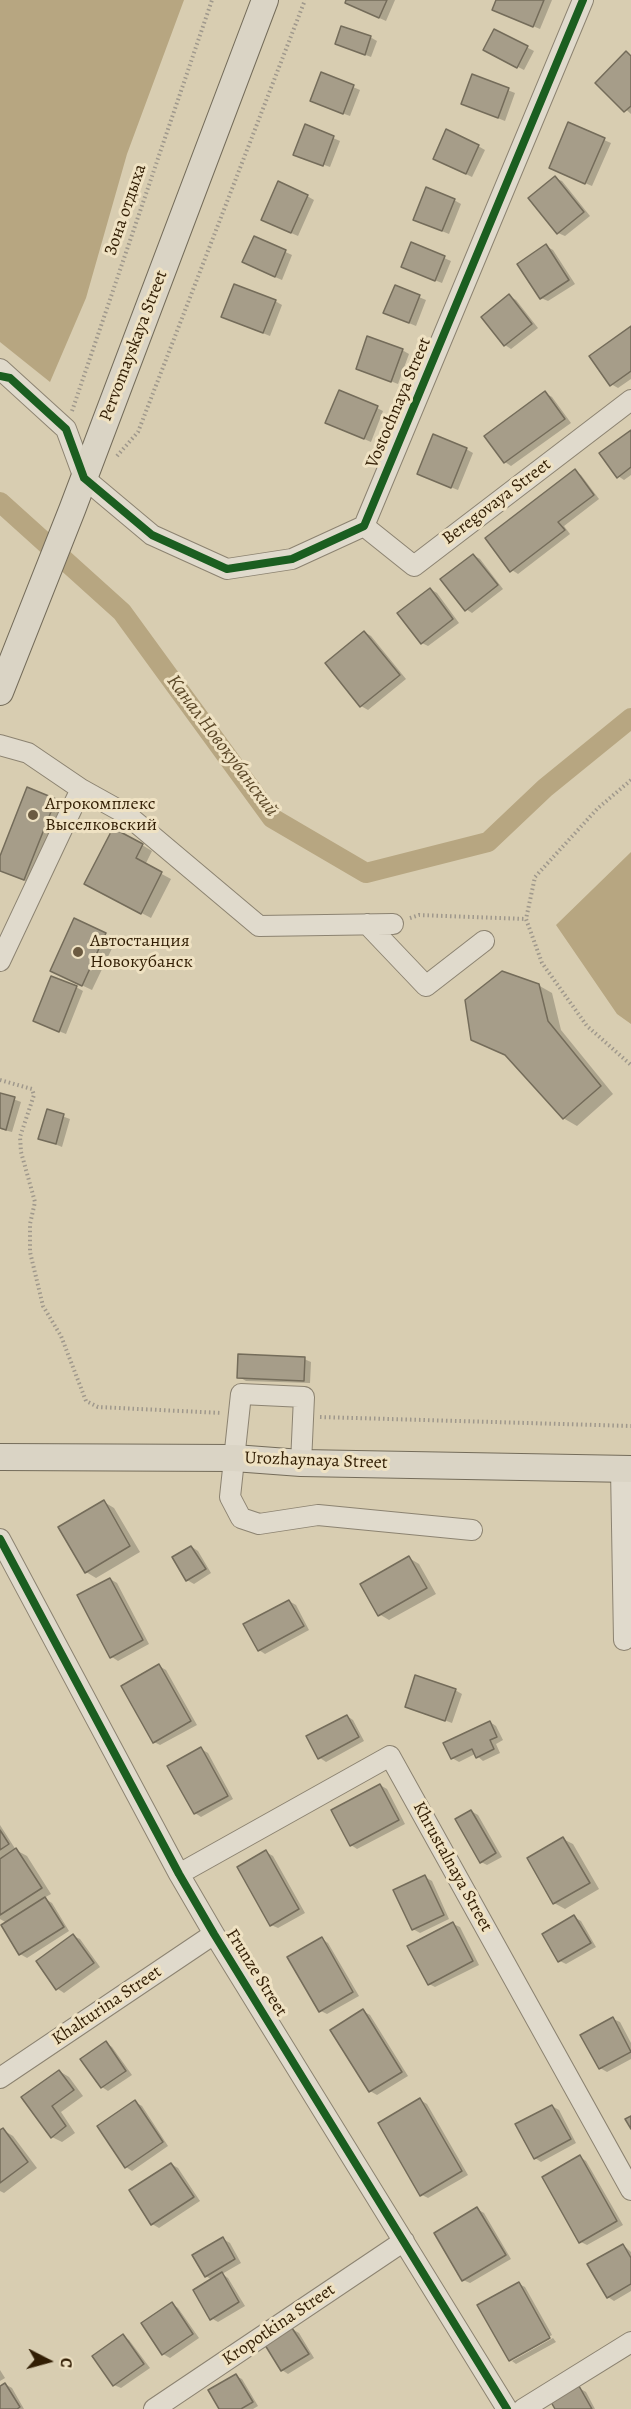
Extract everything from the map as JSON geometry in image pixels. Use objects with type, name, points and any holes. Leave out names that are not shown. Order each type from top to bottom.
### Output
[{"type":"main road","name":"Pervomayskaya Street","points":[[0,692],[72,510],[91,484],[265,0]]},
{"type":"main road","name":"Urozhaynaya Street","points":[[0,1457],[234,1458],[301,1463],[626,1469]]},
{"type":"street","name":"Vostochnaya Street","points":[[364,526],[584,0]]},
{"type":"street","points":[[3,374],[66,429],[91,484],[152,535],[227,568],[292,559],[364,526]]},
{"type":"street","name":"Beregovaya Street","points":[[364,526],[414,566],[631,400]]},
{"type":"street","points":[[0,745],[28,753],[81,789],[126,814],[259,926],[393,924]]},
{"type":"street","points":[[0,961],[81,789]]},
{"type":"street","points":[[367,924],[426,986],[484,941]]},
{"type":"street","points":[[301,1463],[304,1397],[241,1394],[230,1497],[241,1518],[259,1524],[318,1515],[472,1530]]},
{"type":"street","points":[[624,1640],[626,1469]]},
{"type":"street","name":"Frunze Street","points":[[0,1539],[179,1874],[507,2409]]},
{"type":"street","name":"Khrustalnaya Street","points":[[179,1874],[390,1756],[631,2190]]},
{"type":"street","name":"Khalturina Street","points":[[0,2078],[214,1934]]},
{"type":"street","name":"Kropotkina Street","points":[[154,2409],[404,2241]]},
{"type":"street","points":[[522,2409],[631,2342]]},
{"type":"path","points":[[91,484],[138,432],[304,0]]},
{"type":"path","points":[[631,780],[597,809],[535,877],[526,919],[542,963],[587,1026],[631,1065]]},
{"type":"path","points":[[393,924],[419,915],[526,919]]},
{"type":"path","points":[[0,1080],[32,1089],[34,1095],[20,1137],[21,1152],[35,1202],[30,1224],[30,1252],[43,1306],[61,1336],[86,1401],[98,1407],[239,1414]]},
{"type":"path","points":[[303,1416],[631,1426]]},
{"type":"shaded area","points":[[0,0],[184,0],[127,154],[86,298],[50,382],[0,342]]},
{"type":"shaded area","points":[[631,852],[631,1024],[617,1014],[556,925]]},
{"type":"building","points":[[346,0],[387,0],[379,18],[345,3]]},
{"type":"building","points":[[496,0],[544,0],[533,27],[492,10]]},
{"type":"building","points":[[341,26],[371,36],[365,55],[335,44]]},
{"type":"building","points":[[494,29],[528,46],[517,68],[483,50]]},
{"type":"building","points":[[626,51],[631,56],[631,106],[624,112],[595,83]]},
{"type":"building","points":[[321,72],[354,85],[343,114],[310,101]]},
{"type":"building","points":[[472,74],[509,88],[498,118],[461,104]]},
{"type":"building","points":[[568,122],[605,138],[585,184],[549,168]]},
{"type":"building","points":[[305,124],[334,136],[323,166],[293,155]]},
{"type":"building","points":[[446,129],[479,145],[466,174],[433,159]]},
{"type":"building","points":[[555,176],[584,212],[557,234],[528,198]]},
{"type":"building","points":[[278,181],[308,195],[291,233],[261,220]]},
{"type":"building","points":[[426,187],[455,199],[442,231],[413,220]]},
{"type":"building","points":[[254,236],[286,250],[275,277],[242,262]]},
{"type":"building","points":[[411,242],[445,256],[435,281],[401,267]]},
{"type":"building","points":[[546,244],[569,280],[540,299],[517,264]]},
{"type":"building","points":[[234,284],[276,300],[263,333],[221,317]]},
{"type":"building","points":[[395,285],[420,295],[409,323],[383,313]]},
{"type":"building","points":[[509,294],[532,324],[504,346],[481,317]]},
{"type":"building","points":[[631,326],[631,371],[610,386],[589,356]]},
{"type":"building","points":[[367,336],[403,349],[391,382],[356,369]]},
{"type":"building","points":[[339,390],[378,406],[364,439],[325,423]]},
{"type":"building","points":[[545,391],[565,419],[504,463],[484,436]]},
{"type":"building","points":[[631,430],[631,467],[617,478],[599,453]]},
{"type":"building","points":[[433,434],[467,448],[451,488],[417,474]]},
{"type":"building","points":[[575,469],[594,495],[558,522],[565,530],[510,572],[485,538]]},
{"type":"building","points":[[473,554],[498,585],[465,611],[440,579]]},
{"type":"building","points":[[430,588],[453,619],[421,644],[397,613]]},
{"type":"building","points":[[364,631],[400,675],[360,707],[325,663]]},
{"type":"building","points":[[27,787],[56,799],[24,880],[0,871],[0,856]]},
{"type":"building","points":[[113,828],[143,844],[136,858],[162,872],[141,914],[84,884]]},
{"type":"building","name":"Автостанция Новокубанск","points":[[74,918],[106,933],[82,986],[50,971]]},
{"type":"building","points":[[502,971],[539,984],[548,1021],[601,1086],[563,1119],[505,1055],[471,1040],[465,1000]]},
{"type":"building","points":[[51,976],[77,986],[59,1032],[33,1021]]},
{"type":"building","points":[[0,1093],[15,1097],[6,1130],[0,1128]]},
{"type":"building","points":[[47,1109],[64,1114],[56,1144],[38,1139]]},
{"type":"building","points":[[238,1354],[305,1357],[304,1381],[237,1378]]},
{"type":"building","points":[[104,1500],[130,1546],[85,1573],[58,1527]]},
{"type":"building","points":[[191,1546],[206,1569],[186,1581],[172,1557]]},
{"type":"building","points":[[409,1556],[427,1588],[378,1616],[360,1584]]},
{"type":"building","points":[[110,1578],[143,1640],[110,1658],[77,1595]]},
{"type":"building","points":[[289,1600],[304,1626],[258,1651],[243,1624]]},
{"type":"building","points":[[159,1664],[191,1721],[153,1743],[121,1686]]},
{"type":"building","points":[[415,1675],[456,1689],[445,1721],[405,1707]]},
{"type":"building","points":[[347,1715],[359,1737],[318,1759],[306,1736]]},
{"type":"building","points":[[490,1721],[497,1737],[490,1740],[494,1749],[476,1758],[472,1749],[451,1759],[443,1743]]},
{"type":"building","points":[[201,1747],[228,1796],[194,1814],[167,1766]]},
{"type":"building","points":[[380,1784],[399,1820],[350,1846],[331,1810]]},
{"type":"building","points":[[471,1810],[496,1853],[480,1863],[455,1819]]},
{"type":"building","points":[[0,1830],[9,1844],[0,1850]]},
{"type":"building","points":[[563,1837],[590,1883],[553,1904],[527,1858]]},
{"type":"building","points":[[16,1848],[42,1888],[0,1915],[0,1859]]},
{"type":"building","points":[[266,1850],[299,1909],[270,1926],[237,1867]]},
{"type":"building","points":[[425,1875],[444,1915],[412,1930],[393,1890]]},
{"type":"building","points":[[45,1897],[64,1927],[19,1955],[1,1925]]},
{"type":"building","points":[[574,1915],[591,1943],[558,1962],[542,1934]]},
{"type":"building","points":[[453,1922],[473,1961],[428,1985],[407,1946]]},
{"type":"building","points":[[73,1934],[94,1963],[56,1990],[36,1961]]},
{"type":"building","points":[[322,1937],[353,1992],[319,2012],[287,1957]]},
{"type":"building","points":[[363,2009],[402,2072],[369,2092],[330,2030]]},
{"type":"building","points":[[613,2017],[631,2052],[599,2069],[580,2035]]},
{"type":"building","points":[[106,2041],[126,2071],[101,2088],[80,2059]]},
{"type":"building","points":[[59,2070],[74,2090],[52,2106],[66,2126],[51,2138],[21,2097]]},
{"type":"building","points":[[420,2098],[462,2171],[420,2196],[378,2123]]},
{"type":"building","points":[[135,2100],[163,2142],[125,2168],[97,2126]]},
{"type":"building","points":[[552,2105],[571,2139],[534,2159],[515,2124]]},
{"type":"building","points":[[631,2116],[631,2129],[625,2119]]},
{"type":"building","points":[[3,2128],[28,2162],[0,2183],[0,2130]]},
{"type":"building","points":[[580,2155],[617,2221],[579,2243],[542,2177]]},
{"type":"building","points":[[171,2163],[194,2197],[151,2225],[129,2190]]},
{"type":"building","points":[[477,2207],[506,2255],[462,2281],[434,2233]]},
{"type":"building","points":[[223,2237],[235,2259],[205,2277],[192,2255]]},
{"type":"building","points":[[623,2244],[631,2258],[631,2284],[607,2298],[587,2264]]},
{"type":"building","points":[[222,2272],[239,2302],[210,2320],[193,2290]]},
{"type":"building","points":[[519,2282],[550,2338],[509,2361],[477,2305]]},
{"type":"building","points":[[172,2302],[193,2334],[162,2355],[141,2323]]},
{"type":"building","points":[[292,2328],[309,2354],[281,2371],[265,2345]]},
{"type":"building","points":[[123,2334],[144,2364],[113,2386],[92,2356]]},
{"type":"building","points":[[236,2374],[253,2402],[241,2409],[219,2409],[208,2390]]},
{"type":"building","points":[[5,2383],[20,2407],[17,2409],[0,2409],[0,2386]]},
{"type":"building","points":[[579,2386],[592,2409],[555,2409],[551,2402]]},
{"type":"waterway","name":"Канал Новокубанский","points":[[0,502],[122,612],[272,818],[366,873],[488,842],[545,788],[631,718]]},
{"type":"cycle path","points":[[0,376],[10,378],[66,429],[84,478],[152,535],[227,569],[292,559],[364,526],[583,0]]},
{"type":"cycle path","points":[[0,1539],[179,1874],[507,2409]]},
{"type":"place","name":"Агрокомплекс Выселковский","points":[[33,815]]},
{"type":"place","name":"Автостанция Новокубанск","points":[[78,952]]}]
